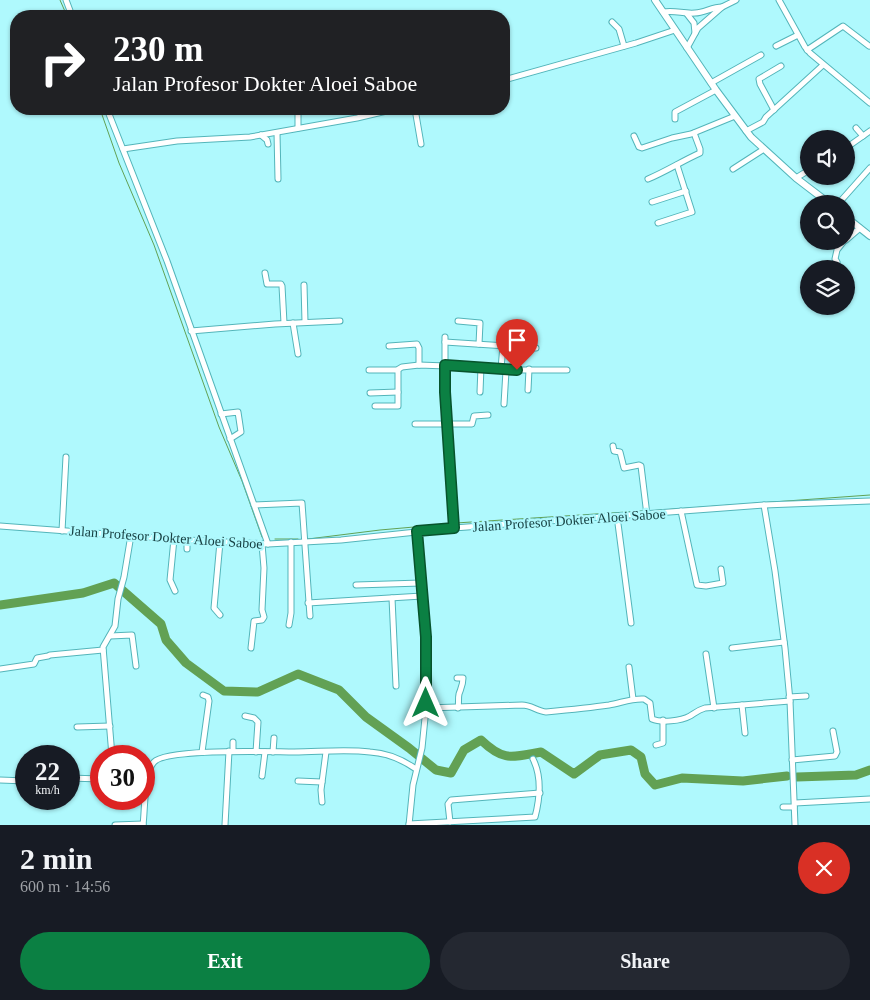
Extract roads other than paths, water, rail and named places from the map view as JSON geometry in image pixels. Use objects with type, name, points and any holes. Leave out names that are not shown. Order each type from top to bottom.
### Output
[{"type":"main road","points":[[656,0],[706,76],[746,131],[796,178],[818,195]]},
{"type":"main road","points":[[855,224],[870,236]]},
{"type":"street","points":[[687,48],[698,28],[722,7],[736,0]]},
{"type":"street","points":[[778,0],[807,50],[870,103]]},
{"type":"street","points":[[663,12],[676,10],[687,14],[722,7]]},
{"type":"street","points":[[687,14],[694,23],[695,33]]},
{"type":"street","points":[[612,22],[619,29],[624,46]]},
{"type":"street","points":[[807,50],[843,26],[869,46]]},
{"type":"street","points":[[510,78],[649,40],[675,30]]},
{"type":"street","points":[[776,46],[798,35]]},
{"type":"street","points":[[711,83],[761,55]]},
{"type":"street","points":[[746,131],[764,122],[774,110],[823,65]]},
{"type":"street","points":[[774,110],[759,79],[781,66]]},
{"type":"street","points":[[675,119],[675,112],[716,90]]},
{"type":"street","points":[[109,115],[167,261],[254,505],[265,544],[262,610],[264,617],[262,620],[254,622],[251,648]]},
{"type":"street","points":[[298,115],[298,128]]},
{"type":"street","points":[[123,149],[171,142],[261,135],[370,115]]},
{"type":"street","points":[[416,115],[421,144]]},
{"type":"street","points":[[634,136],[639,147],[642,148],[694,133],[735,116]]},
{"type":"street","points":[[856,128],[863,136]]},
{"type":"street","points":[[855,142],[870,131]]},
{"type":"street","points":[[276,132],[278,179]]},
{"type":"street","points":[[648,179],[677,165],[680,161],[700,153],[694,133]]},
{"type":"street","points":[[261,135],[268,144]]},
{"type":"street","points":[[733,169],[764,149]]},
{"type":"street","points":[[658,223],[692,213],[677,165]]},
{"type":"street","points":[[846,195],[870,168]]},
{"type":"street","points":[[796,178],[800,176]]},
{"type":"street","points":[[652,202],[686,191]]},
{"type":"street","points":[[855,232],[860,228]]},
{"type":"street","points":[[265,273],[266,284],[281,284],[282,286],[284,323]]},
{"type":"street","points":[[304,285],[305,322]]},
{"type":"street","points":[[191,331],[284,323],[340,321]]},
{"type":"street","points":[[458,321],[480,323],[479,344]]},
{"type":"street","points":[[293,323],[298,354]]},
{"type":"street","points":[[454,528],[447,424],[445,339],[479,344],[536,348]]},
{"type":"street","points":[[390,346],[417,344],[419,348],[419,365]]},
{"type":"street","points":[[503,346],[504,404]]},
{"type":"street","points":[[369,370],[398,370],[402,367],[419,365],[567,370]]},
{"type":"street","points":[[480,392],[481,367]]},
{"type":"street","points":[[528,390],[529,369]]},
{"type":"street","points":[[374,406],[398,406],[398,370]]},
{"type":"street","points":[[370,393],[398,392]]},
{"type":"street","points":[[221,414],[238,412],[241,432],[230,440]]},
{"type":"street","points":[[416,424],[472,424],[474,416],[488,415]]},
{"type":"street","points":[[613,446],[614,451],[620,452],[624,469],[638,465],[641,466],[647,515]]},
{"type":"street","points":[[62,531],[66,457]]},
{"type":"street","name":"Jalan Profesor Dokter Aloei Saboe","points":[[0,526],[265,544],[341,540],[417,531],[764,505],[870,501]]},
{"type":"street","points":[[254,505],[302,503],[310,616]]},
{"type":"street","points":[[764,505],[784,642],[789,699],[795,825]]},
{"type":"street","points":[[682,511],[698,585],[706,586],[723,583],[721,569]]},
{"type":"street","points":[[618,516],[631,623]]},
{"type":"street","points":[[417,531],[426,637],[426,708],[422,748],[411,799],[409,825],[535,817]]},
{"type":"street","points":[[111,745],[103,650],[104,643],[115,626],[120,588],[124,577],[131,535]]},
{"type":"street","points":[[174,539],[170,580],[176,591]]},
{"type":"street","points":[[187,540],[187,549]]},
{"type":"street","points":[[220,542],[214,608],[220,615]]},
{"type":"street","points":[[289,624],[291,613],[291,542]]},
{"type":"street","points":[[356,585],[421,583]]},
{"type":"street","points":[[308,603],[422,596]]},
{"type":"street","points":[[392,598],[396,686]]},
{"type":"street","points":[[110,636],[132,635],[136,666]]},
{"type":"street","points":[[732,648],[784,642]]},
{"type":"street","points":[[0,669],[34,664],[37,658],[52,654],[103,650]]},
{"type":"street","points":[[706,654],[714,708]]},
{"type":"street","points":[[628,667],[633,699]]},
{"type":"street","points":[[457,678],[463,678],[464,680],[459,694],[458,708]]},
{"type":"street","points":[[202,752],[209,701],[208,697],[203,695]]},
{"type":"street","points":[[426,708],[528,705],[541,712],[546,712],[612,704],[633,699],[647,699],[650,703],[652,719],[663,720],[684,719],[701,709],[806,696]]},
{"type":"street","points":[[742,705],[745,733]]},
{"type":"street","points":[[245,716],[254,718],[258,722],[256,752]]},
{"type":"street","points":[[656,745],[663,744],[663,720]]},
{"type":"street","points":[[77,727],[110,726]]},
{"type":"street","points":[[792,760],[835,756],[837,752],[833,731]]},
{"type":"street","points":[[274,738],[274,752]]},
{"type":"street","points":[[225,825],[233,742]]},
{"type":"street","points":[[155,761],[202,752],[355,751],[381,754],[417,766]]},
{"type":"street","points":[[262,776],[265,752]]},
{"type":"street","points":[[322,802],[322,782],[326,752]]},
{"type":"street","points":[[533,759],[537,770],[540,793],[533,825]]},
{"type":"street","points":[[0,780],[15,781]]},
{"type":"street","points":[[298,781],[322,782]]},
{"type":"street","points":[[450,822],[448,804],[451,800],[540,793]]},
{"type":"street","points":[[783,807],[870,799]]},
{"type":"street","points":[[115,825],[143,824],[144,810]]},
{"type":"waterway","points":[[60,0],[64,10]]},
{"type":"waterway","points":[[102,115],[119,163],[154,245],[219,427],[242,481],[262,537]]},
{"type":"waterway","points":[[648,511],[870,495]]},
{"type":"waterway","points":[[456,523],[642,511]]},
{"type":"waterway","points":[[308,539],[448,524]]},
{"type":"waterway","points":[[275,539],[298,539]]},
{"type":"waterway","points":[[0,605],[83,593],[114,583],[161,624],[166,640],[186,663],[224,691],[258,692],[298,674],[339,690],[366,717],[436,770],[451,773],[464,750],[481,740],[502,755],[515,756],[541,752],[574,774],[600,755],[631,750],[641,757],[645,774],[655,785],[682,778],[743,781],[787,776]]},
{"type":"waterway","points":[[797,777],[856,775],[870,770]]}]
